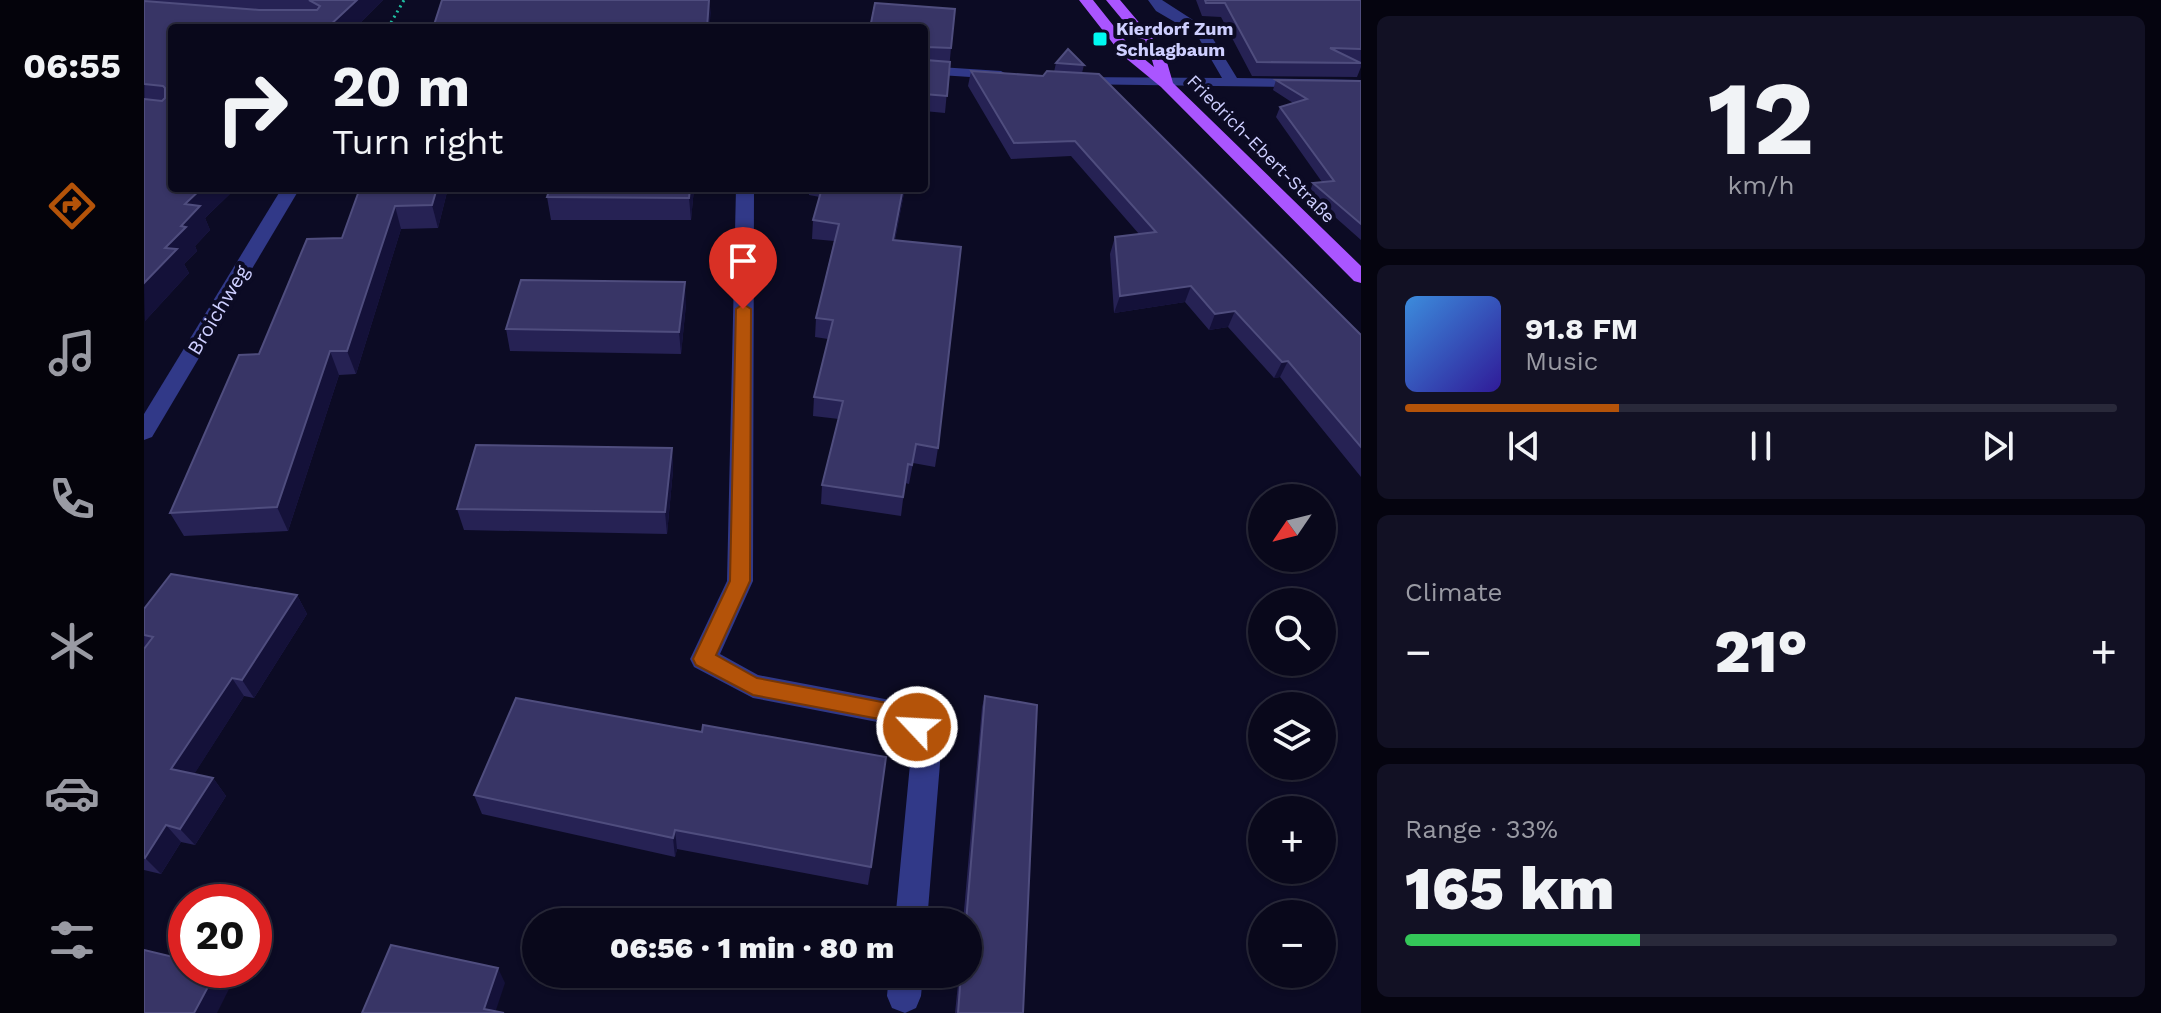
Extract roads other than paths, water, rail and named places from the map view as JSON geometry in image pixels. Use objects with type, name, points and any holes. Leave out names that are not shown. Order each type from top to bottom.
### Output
[{"type":"main road","name":"Friedrich-Ebert-Straße","points":[[1086,0],[1127,52],[1166,84],[1361,277]]},
{"type":"main road","name":"Friedrich-Ebert-Straße","points":[[1113,0],[1157,52],[1166,84]]},
{"type":"street","points":[[1155,0],[1161,8],[1202,32],[1233,84]]},
{"type":"street","points":[[928,70],[1012,76]]},
{"type":"street","points":[[1057,79],[1166,84],[1361,84]]},
{"type":"street","name":"Broichweg","points":[[144,432],[289,192]]},
{"type":"street","points":[[745,192],[740,581],[704,659],[753,686],[906,715],[927,739],[912,908]]},
{"type":"place","name":"Kierdorf Zum Schlagbaum","points":[[1100,39]]}]
